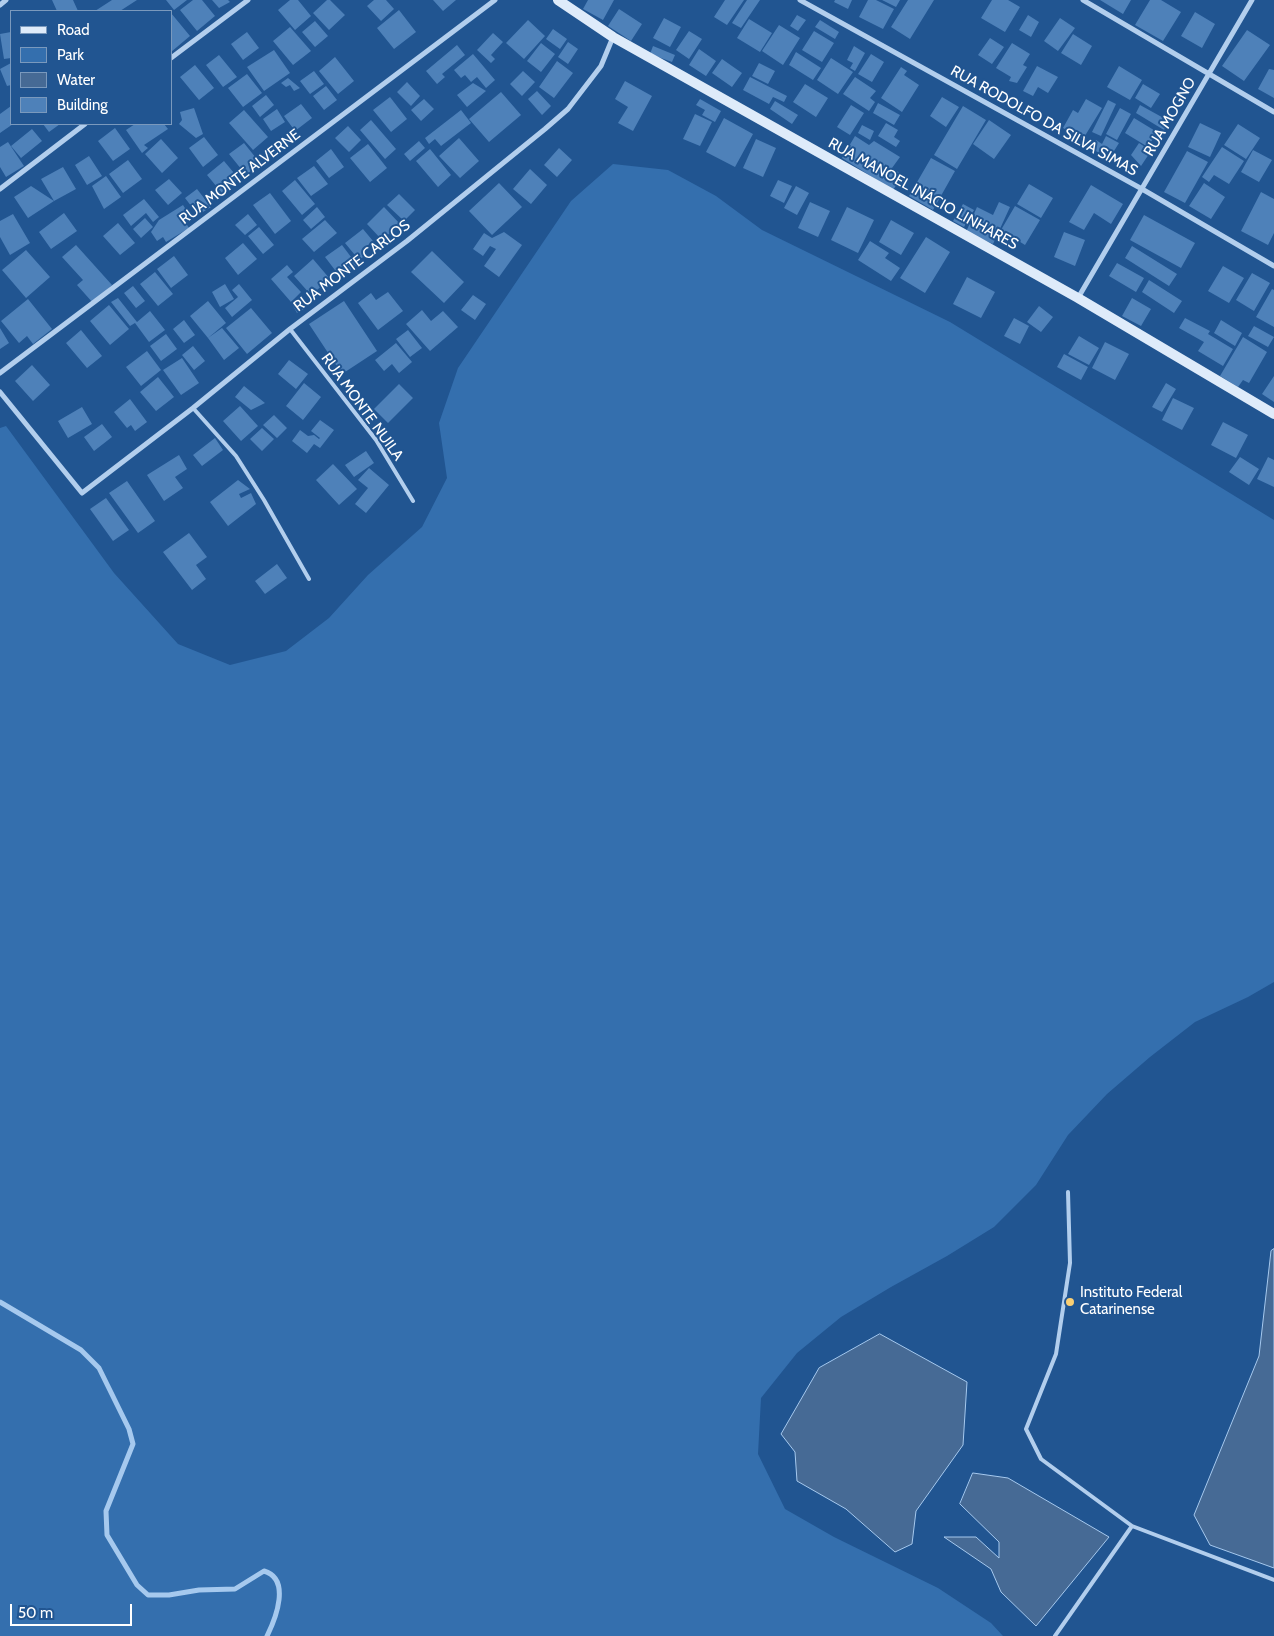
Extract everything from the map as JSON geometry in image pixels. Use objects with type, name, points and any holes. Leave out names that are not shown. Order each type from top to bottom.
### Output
[{"type":"main road","name":"RUA MANOEL INÁCIO LINHARES","points":[[558,0],[613,37],[1078,298],[1274,414]]},
{"type":"street","points":[[0,5],[6,0]]},
{"type":"street","points":[[172,57],[248,0]]},
{"type":"street","name":"RUA MONTE ALVERNE","points":[[0,373],[495,0]]},
{"type":"street","name":"RUA RODOLFO DA SILVA SIMAS","points":[[800,0],[1142,189],[1274,266]]},
{"type":"street","points":[[1083,0],[1274,112]]},
{"type":"street","name":"RUA MOGNO","points":[[1078,298],[1252,0]]},
{"type":"street","name":"RUA MONTE CARLOS","points":[[0,392],[82,493],[193,408],[290,329],[407,241],[568,109],[601,66],[613,37]]},
{"type":"street","points":[[0,188],[84,125]]},
{"type":"lane","name":"RUA MONTE NUILA","points":[[290,329],[376,440],[413,501]]},
{"type":"lane","points":[[193,408],[236,456],[310,579]]},
{"type":"lane","points":[[1068,1192],[1070,1263],[1056,1354],[1026,1429],[1041,1459],[1132,1526],[1274,1580]]},
{"type":"lane","points":[[1055,1636],[1132,1526]]},
{"type":"green space","points":[[613,164],[668,170],[716,196],[762,230],[950,322],[1274,520],[1274,982],[1248,997],[1195,1022],[1150,1057],[1107,1094],[1068,1135],[1036,1185],[994,1227],[841,1317],[797,1353],[761,1398],[758,1454],[785,1509],[834,1537],[938,1588],[991,1623],[1003,1636],[0,1636],[0,428],[6,426],[114,573],[178,644],[230,665],[286,651],[329,618],[368,575],[422,527],[447,478],[439,423],[458,368],[571,201]]},
{"type":"water","points":[[1274,1249],[1274,1568],[1210,1545],[1194,1515],[1259,1356],[1271,1251]]},
{"type":"water","points":[[880,1334],[967,1382],[963,1445],[916,1511],[912,1544],[895,1552],[846,1509],[797,1481],[795,1452],[781,1434],[819,1368]]},
{"type":"water","points":[[973,1473],[1008,1478],[1109,1537],[1036,1626],[1001,1592],[991,1569],[944,1537],[976,1537],[999,1558],[999,1542],[960,1504]]},
{"type":"building","points":[[52,0],[73,0],[78,10],[57,10]]},
{"type":"building","points":[[112,0],[137,0],[122,10],[97,10]]},
{"type":"building","points":[[166,0],[187,0],[174,10]]},
{"type":"building","points":[[193,0],[202,0],[215,16],[197,31],[180,10]]},
{"type":"building","points":[[212,0],[228,0],[230,2],[219,8]]},
{"type":"building","points":[[290,0],[298,0],[311,16],[295,30],[278,10]]},
{"type":"building","points":[[327,0],[330,0],[345,15],[329,30],[313,13]]},
{"type":"building","points":[[374,0],[386,0],[394,9],[381,21],[367,6]]},
{"type":"building","points":[[433,0],[456,0],[443,11]]},
{"type":"building","points":[[588,0],[614,0],[603,20],[583,9]]},
{"type":"building","points":[[725,0],[744,0],[727,25],[714,17]]},
{"type":"building","points":[[747,0],[760,0],[741,28],[732,23]]},
{"type":"building","points":[[835,0],[852,0],[848,9],[834,2]]},
{"type":"building","points":[[868,0],[876,0],[894,9],[883,29],[859,17]]},
{"type":"building","points":[[882,0],[900,0],[896,7]]},
{"type":"building","points":[[908,0],[934,0],[910,39],[891,27]]},
{"type":"building","points":[[992,0],[1008,0],[1020,7],[1005,32],[981,18]]},
{"type":"building","points":[[1100,0],[1131,0],[1123,14]]},
{"type":"building","points":[[1150,0],[1161,0],[1181,12],[1163,41],[1135,25]]},
{"type":"building","points":[[619,9],[642,24],[631,41],[608,26]]},
{"type":"building","points":[[399,10],[416,32],[394,49],[377,28]]},
{"type":"building","points":[[1195,12],[1215,24],[1202,48],[1181,36]]},
{"type":"building","points":[[172,14],[190,36],[172,51]]},
{"type":"building","points":[[797,15],[806,20],[798,31],[790,26]]},
{"type":"building","points":[[1028,15],[1039,22],[1031,37],[1019,30]]},
{"type":"building","points":[[664,18],[681,27],[670,47],[653,38]]},
{"type":"building","points":[[1060,18],[1075,28],[1058,51],[1044,41]]},
{"type":"building","points":[[749,19],[772,33],[760,52],[737,38]]},
{"type":"building","points":[[528,20],[545,36],[524,59],[506,43]]},
{"type":"building","points":[[820,20],[839,32],[835,39],[815,27]]},
{"type":"building","points":[[315,21],[328,36],[315,47],[302,32]]},
{"type":"building","points":[[779,25],[800,38],[783,65],[762,51]]},
{"type":"building","points":[[290,27],[311,51],[293,65],[273,41]]},
{"type":"building","points":[[553,29],[567,39],[560,49],[546,39]]},
{"type":"building","points":[[1247,30],[1270,45],[1244,81],[1222,66]]},
{"type":"building","points":[[689,31],[702,39],[689,59],[676,50]]},
{"type":"building","points":[[814,31],[834,43],[822,62],[802,50]]},
{"type":"building","points":[[10,32],[10,58],[4,59],[0,34]]},
{"type":"building","points":[[247,32],[259,48],[243,60],[231,44]]},
{"type":"building","points":[[493,33],[503,42],[491,55],[495,59],[491,63],[477,50]]},
{"type":"building","points":[[1073,34],[1092,46],[1081,65],[1061,53]]},
{"type":"building","points":[[990,38],[1004,47],[992,64],[978,55]]},
{"type":"building","points":[[568,42],[578,49],[568,64],[558,57]]},
{"type":"building","points":[[541,43],[555,54],[541,72],[527,61]]},
{"type":"building","points":[[1012,43],[1030,54],[1023,65],[1027,67],[1017,83],[1009,81],[1011,77],[996,68]]},
{"type":"building","points":[[457,45],[465,55],[442,74],[445,77],[437,84],[426,71]]},
{"type":"building","points":[[653,46],[675,55],[672,62],[650,54]]},
{"type":"building","points":[[854,46],[865,53],[855,71],[850,68],[853,63],[847,60]]},
{"type":"building","points":[[699,49],[716,61],[706,76],[689,65]]},
{"type":"building","points":[[274,50],[290,73],[264,91],[247,67]]},
{"type":"building","points":[[796,52],[821,68],[813,80],[789,65]]},
{"type":"building","points":[[473,54],[495,80],[486,88],[477,77],[471,82],[465,75],[461,78],[454,70]]},
{"type":"building","points":[[871,54],[884,62],[872,82],[858,74]]},
{"type":"building","points":[[219,55],[237,77],[223,87],[206,65]]},
{"type":"building","points":[[335,57],[354,81],[338,94],[319,71]]},
{"type":"building","points":[[831,58],[853,72],[838,94],[817,80]]},
{"type":"building","points":[[722,59],[742,73],[732,87],[712,73]]},
{"type":"building","points":[[557,61],[573,73],[554,98],[539,87]]},
{"type":"building","points":[[759,63],[775,71],[768,84],[752,76]]},
{"type":"building","points":[[10,64],[10,85],[7,86],[0,69]]},
{"type":"building","points":[[195,65],[214,88],[199,100],[180,77]]},
{"type":"building","points":[[1037,66],[1058,77],[1048,93],[1038,87],[1033,96],[1023,91]]},
{"type":"building","points":[[1119,66],[1142,80],[1130,100],[1107,87]]},
{"type":"building","points":[[901,67],[907,71],[904,75],[919,85],[902,112],[881,98]]},
{"type":"building","points":[[1269,69],[1274,70],[1274,98],[1258,89]]},
{"type":"building","points":[[314,71],[324,84],[310,94],[300,81]]},
{"type":"building","points":[[523,71],[535,82],[522,96],[510,84]]},
{"type":"building","points":[[247,74],[262,93],[243,107],[228,88]]},
{"type":"building","points":[[750,77],[787,96],[784,102],[773,97],[769,104],[743,90]]},
{"type":"building","points":[[855,77],[876,91],[870,98],[875,102],[869,111],[843,94]]},
{"type":"building","points":[[288,78],[300,88],[294,91],[290,85],[286,87],[281,83]]},
{"type":"building","points":[[625,81],[652,96],[633,131],[618,123],[628,107],[615,99]]},
{"type":"building","points":[[407,82],[420,96],[411,106],[397,92]]},
{"type":"building","points":[[473,83],[486,91],[467,107],[457,95]]},
{"type":"building","points":[[805,84],[828,98],[816,117],[793,102]]},
{"type":"building","points":[[1143,84],[1160,94],[1151,108],[1135,98]]},
{"type":"building","points":[[326,86],[337,100],[324,110],[313,96]]},
{"type":"building","points":[[537,91],[551,106],[542,115],[528,99]]},
{"type":"building","points":[[501,92],[521,115],[489,142],[469,119]]},
{"type":"building","points":[[266,95],[274,105],[260,117],[252,106]]},
{"type":"building","points":[[390,97],[407,119],[391,132],[373,110]]},
{"type":"building","points":[[942,97],[959,107],[946,127],[930,116]]},
{"type":"building","points":[[424,99],[434,109],[421,121],[411,110]]},
{"type":"building","points":[[700,99],[721,111],[715,122],[702,115],[705,110],[696,105]]},
{"type":"building","points":[[1086,99],[1102,108],[1083,139],[1063,128],[1073,110],[1078,113]]},
{"type":"building","points":[[1108,100],[1116,104],[1101,136],[1092,132]]},
{"type":"building","points":[[775,101],[798,115],[792,124],[770,109]]},
{"type":"building","points":[[878,103],[900,115],[894,125],[873,113]]},
{"type":"building","points":[[301,104],[312,118],[295,131],[284,116]]},
{"type":"building","points":[[851,105],[864,113],[850,135],[837,127]]},
{"type":"building","points":[[1140,105],[1169,121],[1164,130],[1136,113]]},
{"type":"building","points":[[963,106],[986,120],[957,169],[934,155]]},
{"type":"building","points":[[10,107],[10,125],[12,125],[0,133],[0,114]]},
{"type":"building","points":[[194,108],[203,134],[196,138],[179,124],[182,120],[180,112]]},
{"type":"building","points":[[1120,108],[1131,114],[1117,140],[1106,134]]},
{"type":"building","points":[[277,109],[285,122],[271,131],[263,119]]},
{"type":"building","points":[[244,110],[268,137],[253,150],[229,123]]},
{"type":"building","points":[[461,110],[471,123],[441,146],[435,139],[429,144],[425,138]]},
{"type":"building","points":[[695,114],[712,122],[700,146],[683,139]]},
{"type":"building","points":[[724,118],[753,134],[735,167],[706,152]]},
{"type":"building","points":[[1134,118],[1157,132],[1148,147],[1125,133]]},
{"type":"building","points":[[371,120],[396,149],[385,159],[360,130]]},
{"type":"building","points":[[989,120],[1011,135],[994,159],[973,144]]},
{"type":"building","points":[[886,123],[898,130],[894,137],[900,141],[896,147],[878,136]]},
{"type":"building","points":[[1200,123],[1221,133],[1210,157],[1188,147]]},
{"type":"building","points":[[1238,124],[1260,138],[1246,159],[1224,145]]},
{"type":"building","points":[[44,125],[59,125],[49,132]]},
{"type":"building","points":[[134,125],[165,125],[168,129],[144,145],[148,148],[142,153],[126,130]]},
{"type":"building","points":[[862,125],[874,131],[870,140],[858,133]]},
{"type":"building","points":[[348,126],[361,140],[349,152],[335,138]]},
{"type":"building","points":[[115,128],[130,149],[113,161],[98,141]]},
{"type":"building","points":[[32,129],[42,141],[21,158],[11,146]]},
{"type":"building","points":[[855,136],[869,145],[874,141],[900,157],[892,168],[903,175],[893,190],[842,158]]},
{"type":"building","points":[[1106,136],[1119,143],[1109,159],[1091,148],[1096,140],[1102,144]]},
{"type":"building","points":[[204,137],[218,155],[203,167],[189,148]]},
{"type":"building","points":[[459,138],[479,161],[460,178],[439,156]]},
{"type":"building","points":[[161,139],[178,158],[162,173],[145,154]]},
{"type":"building","points":[[756,139],[776,148],[763,177],[743,168]]},
{"type":"building","points":[[419,141],[425,148],[410,161],[404,154]]},
{"type":"building","points":[[8,142],[24,166],[6,177],[0,167],[0,147]]},
{"type":"building","points":[[244,143],[260,163],[246,175],[229,154]]},
{"type":"building","points":[[1139,143],[1151,151],[1141,166],[1131,155]]},
{"type":"building","points":[[368,144],[387,168],[370,182],[350,158]]},
{"type":"building","points":[[1222,147],[1244,161],[1229,184],[1214,175],[1209,182],[1202,177]]},
{"type":"building","points":[[559,148],[572,160],[557,177],[544,165]]},
{"type":"building","points":[[331,149],[344,167],[329,178],[316,161]]},
{"type":"building","points":[[430,149],[451,175],[438,187],[416,161]]},
{"type":"building","points":[[1253,150],[1272,160],[1259,182],[1241,172]]},
{"type":"building","points":[[1187,151],[1208,162],[1185,203],[1164,192]]},
{"type":"building","points":[[89,156],[102,176],[87,185],[75,165]]},
{"type":"building","points":[[931,158],[955,171],[933,210],[909,196]]},
{"type":"building","points":[[128,160],[142,179],[123,193],[109,174]]},
{"type":"building","points":[[224,161],[239,179],[222,193],[207,175]]},
{"type":"building","points":[[314,166],[328,184],[311,196],[297,178]]},
{"type":"building","points":[[63,167],[76,189],[54,201],[41,179]]},
{"type":"building","points":[[530,169],[547,185],[531,204],[513,189]]},
{"type":"building","points":[[106,176],[121,197],[104,209],[92,186]]},
{"type":"building","points":[[169,179],[182,193],[168,205],[155,190]]},
{"type":"building","points":[[295,180],[315,204],[302,215],[282,191]]},
{"type":"building","points":[[778,180],[792,186],[784,203],[770,196]]},
{"type":"building","points":[[499,183],[522,207],[492,235],[469,211]]},
{"type":"building","points":[[1204,183],[1225,197],[1211,219],[1189,206]]},
{"type":"building","points":[[1029,184],[1053,198],[1041,218],[1017,204]]},
{"type":"building","points":[[1091,185],[1123,204],[1111,224],[1094,213],[1084,230],[1069,222]]},
{"type":"building","points":[[31,186],[54,201],[28,218],[14,197]]},
{"type":"building","points":[[796,186],[809,193],[797,215],[784,208]]},
{"type":"building","points":[[197,189],[211,207],[198,215],[185,198]]},
{"type":"building","points":[[1261,192],[1274,199],[1274,233],[1268,245],[1241,231]]},
{"type":"building","points":[[270,193],[291,221],[275,234],[253,205]]},
{"type":"building","points":[[399,194],[415,210],[404,221],[387,205]]},
{"type":"building","points":[[144,199],[159,217],[153,222],[146,213],[131,226],[123,215]]},
{"type":"building","points":[[810,202],[830,211],[818,237],[798,228]]},
{"type":"building","points":[[999,202],[1010,207],[993,244],[966,232],[977,207],[993,215]]},
{"type":"building","points":[[963,204],[974,210],[964,227],[953,221]]},
{"type":"building","points":[[183,205],[190,216],[184,220],[189,228],[166,242],[163,237],[157,241],[151,232],[159,220]]},
{"type":"building","points":[[1015,206],[1040,220],[1025,245],[1001,230]]},
{"type":"building","points":[[317,207],[325,217],[311,229],[303,220]]},
{"type":"building","points":[[384,207],[400,224],[382,240],[367,224]]},
{"type":"building","points":[[847,207],[874,220],[858,253],[831,240]]},
{"type":"building","points":[[64,213],[77,231],[51,249],[39,232]]},
{"type":"building","points":[[13,214],[30,243],[10,255],[0,237],[0,221]]},
{"type":"building","points":[[248,214],[257,225],[245,235],[235,225]]},
{"type":"building","points":[[1144,215],[1195,243],[1181,268],[1130,240]]},
{"type":"building","points":[[145,218],[153,227],[141,238],[133,229]]},
{"type":"building","points":[[325,220],[337,233],[314,252],[302,239]]},
{"type":"building","points":[[891,220],[914,233],[901,255],[879,242]]},
{"type":"building","points":[[118,223],[135,243],[120,255],[103,236]]},
{"type":"building","points":[[259,227],[274,245],[263,254],[248,236]]},
{"type":"building","points":[[363,229],[373,241],[363,249],[367,254],[359,260],[345,243]]},
{"type":"building","points":[[504,232],[522,245],[499,277],[484,266],[496,249],[490,246],[483,256],[473,249],[484,233],[492,238]]},
{"type":"building","points":[[1064,232],[1085,240],[1075,266],[1054,257]]},
{"type":"building","points":[[926,237],[950,252],[925,293],[900,278]]},
{"type":"building","points":[[870,241],[889,253],[885,258],[900,268],[891,281],[858,260]]},
{"type":"building","points":[[243,243],[257,259],[238,275],[225,258]]},
{"type":"building","points":[[76,245],[112,285],[93,303],[77,285],[83,280],[62,257]]},
{"type":"building","points":[[342,245],[357,265],[341,278],[325,257]]},
{"type":"building","points":[[1132,246],[1177,274],[1169,286],[1125,258]]},
{"type":"building","points":[[26,250],[50,277],[26,298],[2,270]]},
{"type":"building","points":[[432,251],[464,282],[444,303],[411,272]]},
{"type":"building","points":[[174,256],[188,275],[171,288],[157,269]]},
{"type":"building","points":[[313,259],[330,279],[311,295],[294,276]]},
{"type":"building","points":[[1117,263],[1144,278],[1136,292],[1109,276]]},
{"type":"building","points":[[287,265],[293,272],[287,277],[301,292],[291,302],[271,279]]},
{"type":"building","points":[[1223,266],[1244,278],[1229,303],[1208,291]]},
{"type":"building","points":[[155,272],[173,294],[158,306],[140,284]]},
{"type":"building","points":[[1252,273],[1270,283],[1254,311],[1236,300]]},
{"type":"building","points":[[967,277],[995,292],[981,318],[953,304]]},
{"type":"building","points":[[1149,280],[1182,301],[1174,313],[1142,292]]},
{"type":"building","points":[[225,284],[234,299],[220,307],[212,292]]},
{"type":"building","points":[[239,284],[252,300],[232,317],[225,308],[238,297],[232,290]]},
{"type":"building","points":[[133,286],[145,301],[136,308],[124,293]]},
{"type":"building","points":[[1272,289],[1274,290],[1274,327],[1256,317]]},
{"type":"building","points":[[388,292],[403,311],[378,330],[358,303],[371,293],[376,300]]},
{"type":"building","points":[[473,295],[486,304],[475,320],[461,310]]},
{"type":"building","points":[[118,298],[137,322],[150,311],[165,330],[149,342],[135,323],[130,326],[111,302]]},
{"type":"building","points":[[1132,298],[1151,309],[1141,326],[1122,316]]},
{"type":"building","points":[[28,299],[52,329],[33,344],[27,336],[19,343],[1,321]]},
{"type":"building","points":[[301,300],[306,308],[297,313],[293,306]]},
{"type":"building","points":[[208,301],[226,323],[208,338],[190,316]]},
{"type":"building","points":[[344,301],[377,351],[342,374],[309,324]]},
{"type":"building","points":[[109,305],[129,329],[110,345],[90,321]]},
{"type":"building","points":[[1039,306],[1053,317],[1041,332],[1027,322]]},
{"type":"building","points":[[251,308],[272,333],[247,354],[226,328]]},
{"type":"building","points":[[422,310],[431,321],[443,311],[458,327],[430,351],[406,324]]},
{"type":"building","points":[[1014,318],[1029,326],[1020,344],[1004,336]]},
{"type":"building","points":[[1185,318],[1210,331],[1208,334],[1233,349],[1223,366],[1198,351],[1204,342],[1179,328]]},
{"type":"building","points":[[184,320],[195,335],[184,343],[173,329]]},
{"type":"building","points":[[1221,320],[1242,333],[1235,346],[1214,333]]},
{"type":"building","points":[[1254,326],[1274,337],[1268,347],[1248,336]]},
{"type":"building","points":[[0,328],[9,343],[0,349]]},
{"type":"building","points":[[222,328],[239,348],[224,360],[208,338]]},
{"type":"building","points":[[81,330],[102,356],[87,368],[66,343]]},
{"type":"building","points":[[408,330],[422,348],[410,357],[396,339]]},
{"type":"building","points":[[166,334],[177,349],[161,361],[150,346]]},
{"type":"building","points":[[1079,336],[1099,348],[1089,365],[1068,354]]},
{"type":"building","points":[[1243,337],[1267,352],[1249,383],[1243,380],[1238,387],[1220,376]]},
{"type":"building","points":[[1105,342],[1129,354],[1115,380],[1092,368]]},
{"type":"building","points":[[396,343],[412,362],[399,373],[392,364],[384,371],[375,360]]},
{"type":"building","points":[[193,346],[205,361],[194,370],[182,355]]},
{"type":"building","points":[[147,351],[161,370],[141,386],[126,367]]},
{"type":"building","points":[[1064,354],[1088,367],[1081,380],[1057,367]]},
{"type":"building","points":[[182,358],[199,383],[181,395],[163,370]]},
{"type":"building","points":[[289,360],[308,374],[296,389],[278,374]]},
{"type":"building","points":[[32,365],[50,385],[33,401],[15,381]]},
{"type":"building","points":[[1274,376],[1274,402],[1262,394]]},
{"type":"building","points":[[158,377],[174,397],[156,411],[140,392]]},
{"type":"building","points":[[304,383],[321,397],[303,420],[286,406]]},
{"type":"building","points":[[1166,383],[1176,389],[1162,412],[1152,407]]},
{"type":"building","points":[[399,384],[413,398],[388,423],[374,409]]},
{"type":"building","points":[[244,386],[265,403],[251,410],[235,397]]},
{"type":"building","points":[[1173,398],[1194,408],[1182,430],[1162,420]]},
{"type":"building","points":[[130,399],[147,422],[135,431],[131,425],[127,428],[114,412]]},
{"type":"building","points":[[240,406],[258,426],[241,441],[223,421]]},
{"type":"building","points":[[82,407],[92,424],[68,438],[58,421]]},
{"type":"building","points":[[274,415],[287,428],[277,438],[263,425]]},
{"type":"building","points":[[320,420],[334,430],[320,448],[314,444],[307,453],[292,441],[300,430],[308,436],[314,435],[319,439],[311,431]]},
{"type":"building","points":[[1223,422],[1248,435],[1236,458],[1211,445]]},
{"type":"building","points":[[102,424],[112,437],[94,451],[84,437]]},
{"type":"building","points":[[262,428],[274,439],[262,451],[250,439]]},
{"type":"building","points":[[215,438],[223,450],[202,466],[193,455]]},
{"type":"building","points":[[366,451],[374,463],[354,477],[345,465]]},
{"type":"building","points":[[179,455],[187,469],[175,477],[183,488],[164,501],[147,475]]},
{"type":"building","points":[[1240,457],[1259,469],[1249,485],[1229,472]]},
{"type":"building","points":[[1268,457],[1274,460],[1274,487],[1257,479]]},
{"type":"building","points":[[333,464],[357,489],[339,505],[316,480]]},
{"type":"building","points":[[369,468],[389,485],[366,513],[355,504],[368,488],[358,480]]},
{"type":"building","points":[[238,480],[250,489],[239,494],[241,498],[251,493],[256,504],[228,526],[210,502]]},
{"type":"building","points":[[127,481],[155,521],[138,533],[109,493]]},
{"type":"building","points":[[106,498],[129,530],[113,541],[90,509]]},
{"type":"building","points":[[189,533],[207,557],[196,565],[206,579],[192,590],[163,552]]},
{"type":"building","points":[[277,564],[287,578],[265,594],[255,581]]},
{"type":"waterway","points":[[0,1302],[81,1350],[99,1368],[129,1429],[133,1444],[106,1511],[107,1535],[137,1585],[148,1595],[235,1589],[264,1571],[272,1575],[277,1582],[279,1590],[277,1610],[267,1636]]},
{"type":"place","name":"Instituto Federal Catarinense","points":[[1070,1302]]}]
